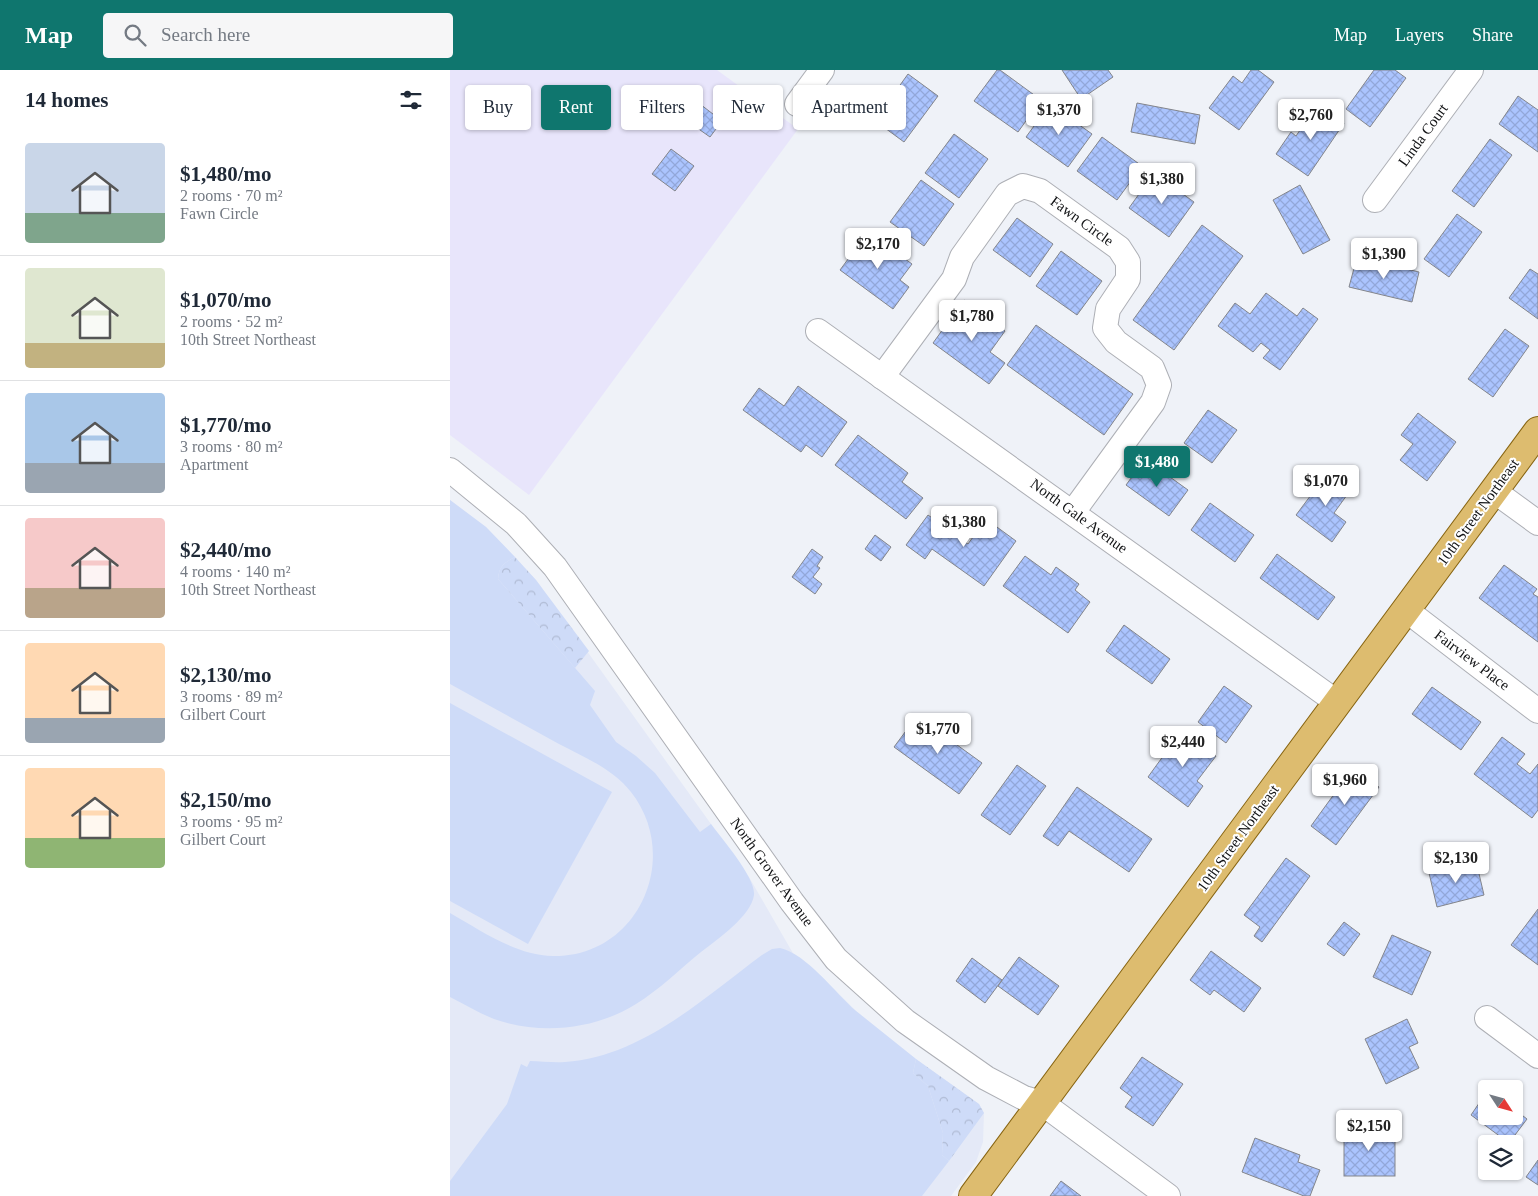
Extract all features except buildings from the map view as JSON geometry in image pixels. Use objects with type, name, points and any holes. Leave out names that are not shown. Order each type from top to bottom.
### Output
[{"type":"main road","name":"10th Street Northeast","points":[[973,1196],[1538,431]]},
{"type":"street","points":[[811,85],[822,70]]},
{"type":"street","name":"Linda Court","points":[[1375,200],[1471,70]]},
{"type":"street","name":"Fawn Circle","points":[[882,377],[954,279],[962,257],[1007,194],[1023,186],[1040,191],[1119,248],[1128,262],[1128,279],[1108,308],[1105,328],[1116,342],[1152,368],[1159,385],[1153,402],[1073,512]]},
{"type":"street","name":"North Gale Avenue","points":[[818,331],[1338,703]]},
{"type":"street","name":"North Grover Avenue","points":[[450,470],[516,524],[555,567],[792,902],[836,959],[905,1021],[986,1078],[1024,1098],[1042,1103],[1168,1196]]},
{"type":"street","points":[[1494,491],[1538,523]]},
{"type":"street","name":"Fairview Place","points":[[1406,610],[1538,711]]},
{"type":"street","points":[[1487,1018],[1538,1056]]},
{"type":"shaded area","points":[[450,70],[717,70],[738,85],[713,85],[713,130],[783,130],[783,118],[793,125],[793,130],[797,130],[529,495],[450,435]]},
{"type":"shaded area","points":[[450,500],[486,527],[536,580],[749,877],[794,955],[822,977],[855,1010],[916,1059],[979,1104],[984,1113],[983,1142],[976,1162],[951,1196],[450,1196]]},
{"type":"green space","points":[[450,500],[486,527],[515,557],[503,565],[498,579],[595,691],[590,705],[616,742],[655,773],[700,832],[711,824],[744,869],[753,888],[752,903],[747,911],[724,934],[645,998],[620,1013],[603,1020],[567,1027],[530,1027],[494,1019],[450,997],[450,913],[499,941],[525,951],[553,956],[583,952],[609,940],[629,922],[643,899],[651,873],[652,845],[646,818],[631,792],[616,777],[588,759],[450,684]]},
{"type":"green space","points":[[515,557],[536,580],[589,651],[575,668],[498,579],[503,565]]},
{"type":"green space","points":[[450,703],[612,792],[528,944],[450,901]]},
{"type":"green space","points":[[780,948],[800,958],[810,966],[856,1011],[916,1059],[913,1073],[928,1086],[943,1133],[942,1155],[949,1161],[922,1196],[450,1196],[450,1181],[507,1104],[521,1064],[527,1067],[530,1061],[565,1062],[593,1058],[620,1049],[670,1023],[762,955],[772,949]]},
{"type":"green space","points":[[916,1059],[979,1104],[984,1113],[949,1161],[942,1155],[943,1133],[928,1086],[913,1073]]}]
